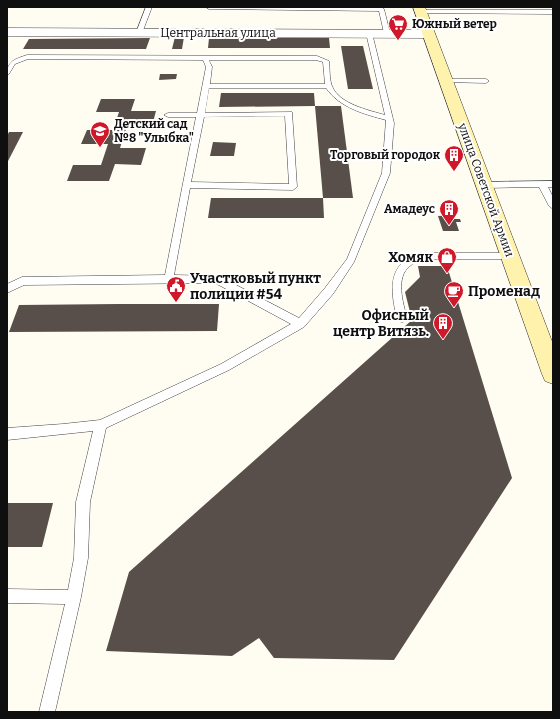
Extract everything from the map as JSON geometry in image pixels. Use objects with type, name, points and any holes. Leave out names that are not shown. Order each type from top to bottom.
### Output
[{"type":"main road","name":"улица Советской Армии","points":[[420,10],[553,374]]},
{"type":"street","name":"Центральная улица","points":[[7,32],[429,34]]},
{"type":"lane","points":[[139,33],[149,7]]},
{"type":"lane","points":[[209,7],[381,9],[387,33]]},
{"type":"lane","points":[[420,10],[553,12]]},
{"type":"lane","points":[[7,434],[63,430],[101,425],[226,367],[300,324],[329,291],[351,260],[386,173],[389,119],[369,33]]},
{"type":"lane","points":[[7,73],[13,63],[27,57],[322,59],[326,61],[329,86],[337,97],[359,110],[389,119]]},
{"type":"lane","points":[[169,279],[206,86],[209,67],[206,59]]},
{"type":"lane","points":[[446,81],[486,81]]},
{"type":"lane","points":[[206,86],[329,86]]},
{"type":"lane","points":[[168,116],[201,114],[289,114],[293,187],[186,185]]},
{"type":"lane","points":[[542,184],[553,206]]},
{"type":"lane","points":[[484,185],[553,184]]},
{"type":"lane","points":[[402,318],[397,298],[397,279],[405,264],[420,256],[510,256]]},
{"type":"lane","points":[[7,289],[22,281],[216,279],[300,324]]},
{"type":"lane","points":[[47,712],[74,597],[81,558],[83,502],[101,425]]},
{"type":"lane","points":[[7,596],[74,597]]},
{"type":"building","points":[[175,37],[184,37],[182,49],[172,49]]},
{"type":"building","points":[[150,38],[146,49],[23,49],[29,39]]},
{"type":"building","points":[[209,38],[329,38],[330,48],[208,48]]},
{"type":"building","points":[[341,46],[363,46],[373,89],[348,89]]},
{"type":"building","points":[[160,74],[177,74],[176,79],[159,80]]},
{"type":"building","points":[[221,93],[314,93],[315,106],[219,107]]},
{"type":"building","points":[[101,99],[135,99],[131,111],[156,111],[152,126],[127,126],[120,148],[146,148],[141,165],[115,164],[109,181],[67,181],[73,165],[101,165],[108,144],[81,144],[87,130],[113,130],[119,112],[96,112]]},
{"type":"building","points":[[315,106],[341,106],[353,198],[323,198]]},
{"type":"building","points":[[9,132],[23,132],[7,163],[7,136]]},
{"type":"building","points":[[213,142],[236,143],[234,156],[210,156]]},
{"type":"building","points":[[211,198],[323,198],[324,218],[208,218]]},
{"type":"building","name":"Амадеус","points":[[453,215],[454,219],[460,219],[461,222],[456,222],[459,231],[443,231],[438,216]]},
{"type":"building","points":[[418,266],[447,266],[512,478],[394,660],[274,658],[259,638],[232,656],[106,651],[129,572],[412,320],[405,292],[420,277]]},
{"type":"building","points":[[219,304],[217,331],[9,332],[19,305]]},
{"type":"building","points":[[7,503],[53,503],[42,547],[7,547]]},
{"type":"place","name":"Южный ветер","points":[[398,41]]},
{"type":"place","name":"Детский сад №8 \"Улыбка\"","points":[[100,148]]},
{"type":"place","name":"Торговый городок","points":[[454,172]]},
{"type":"place","name":"Амадеус","points":[[449,226]]},
{"type":"place","name":"Хомяк","points":[[447,274]]},
{"type":"place","name":"Участковый пункт полиции #54","points":[[176,303]]},
{"type":"place","name":"Променад","points":[[454,308]]},
{"type":"place","name":"Офисный центр Витязь.","points":[[443,340]]}]
